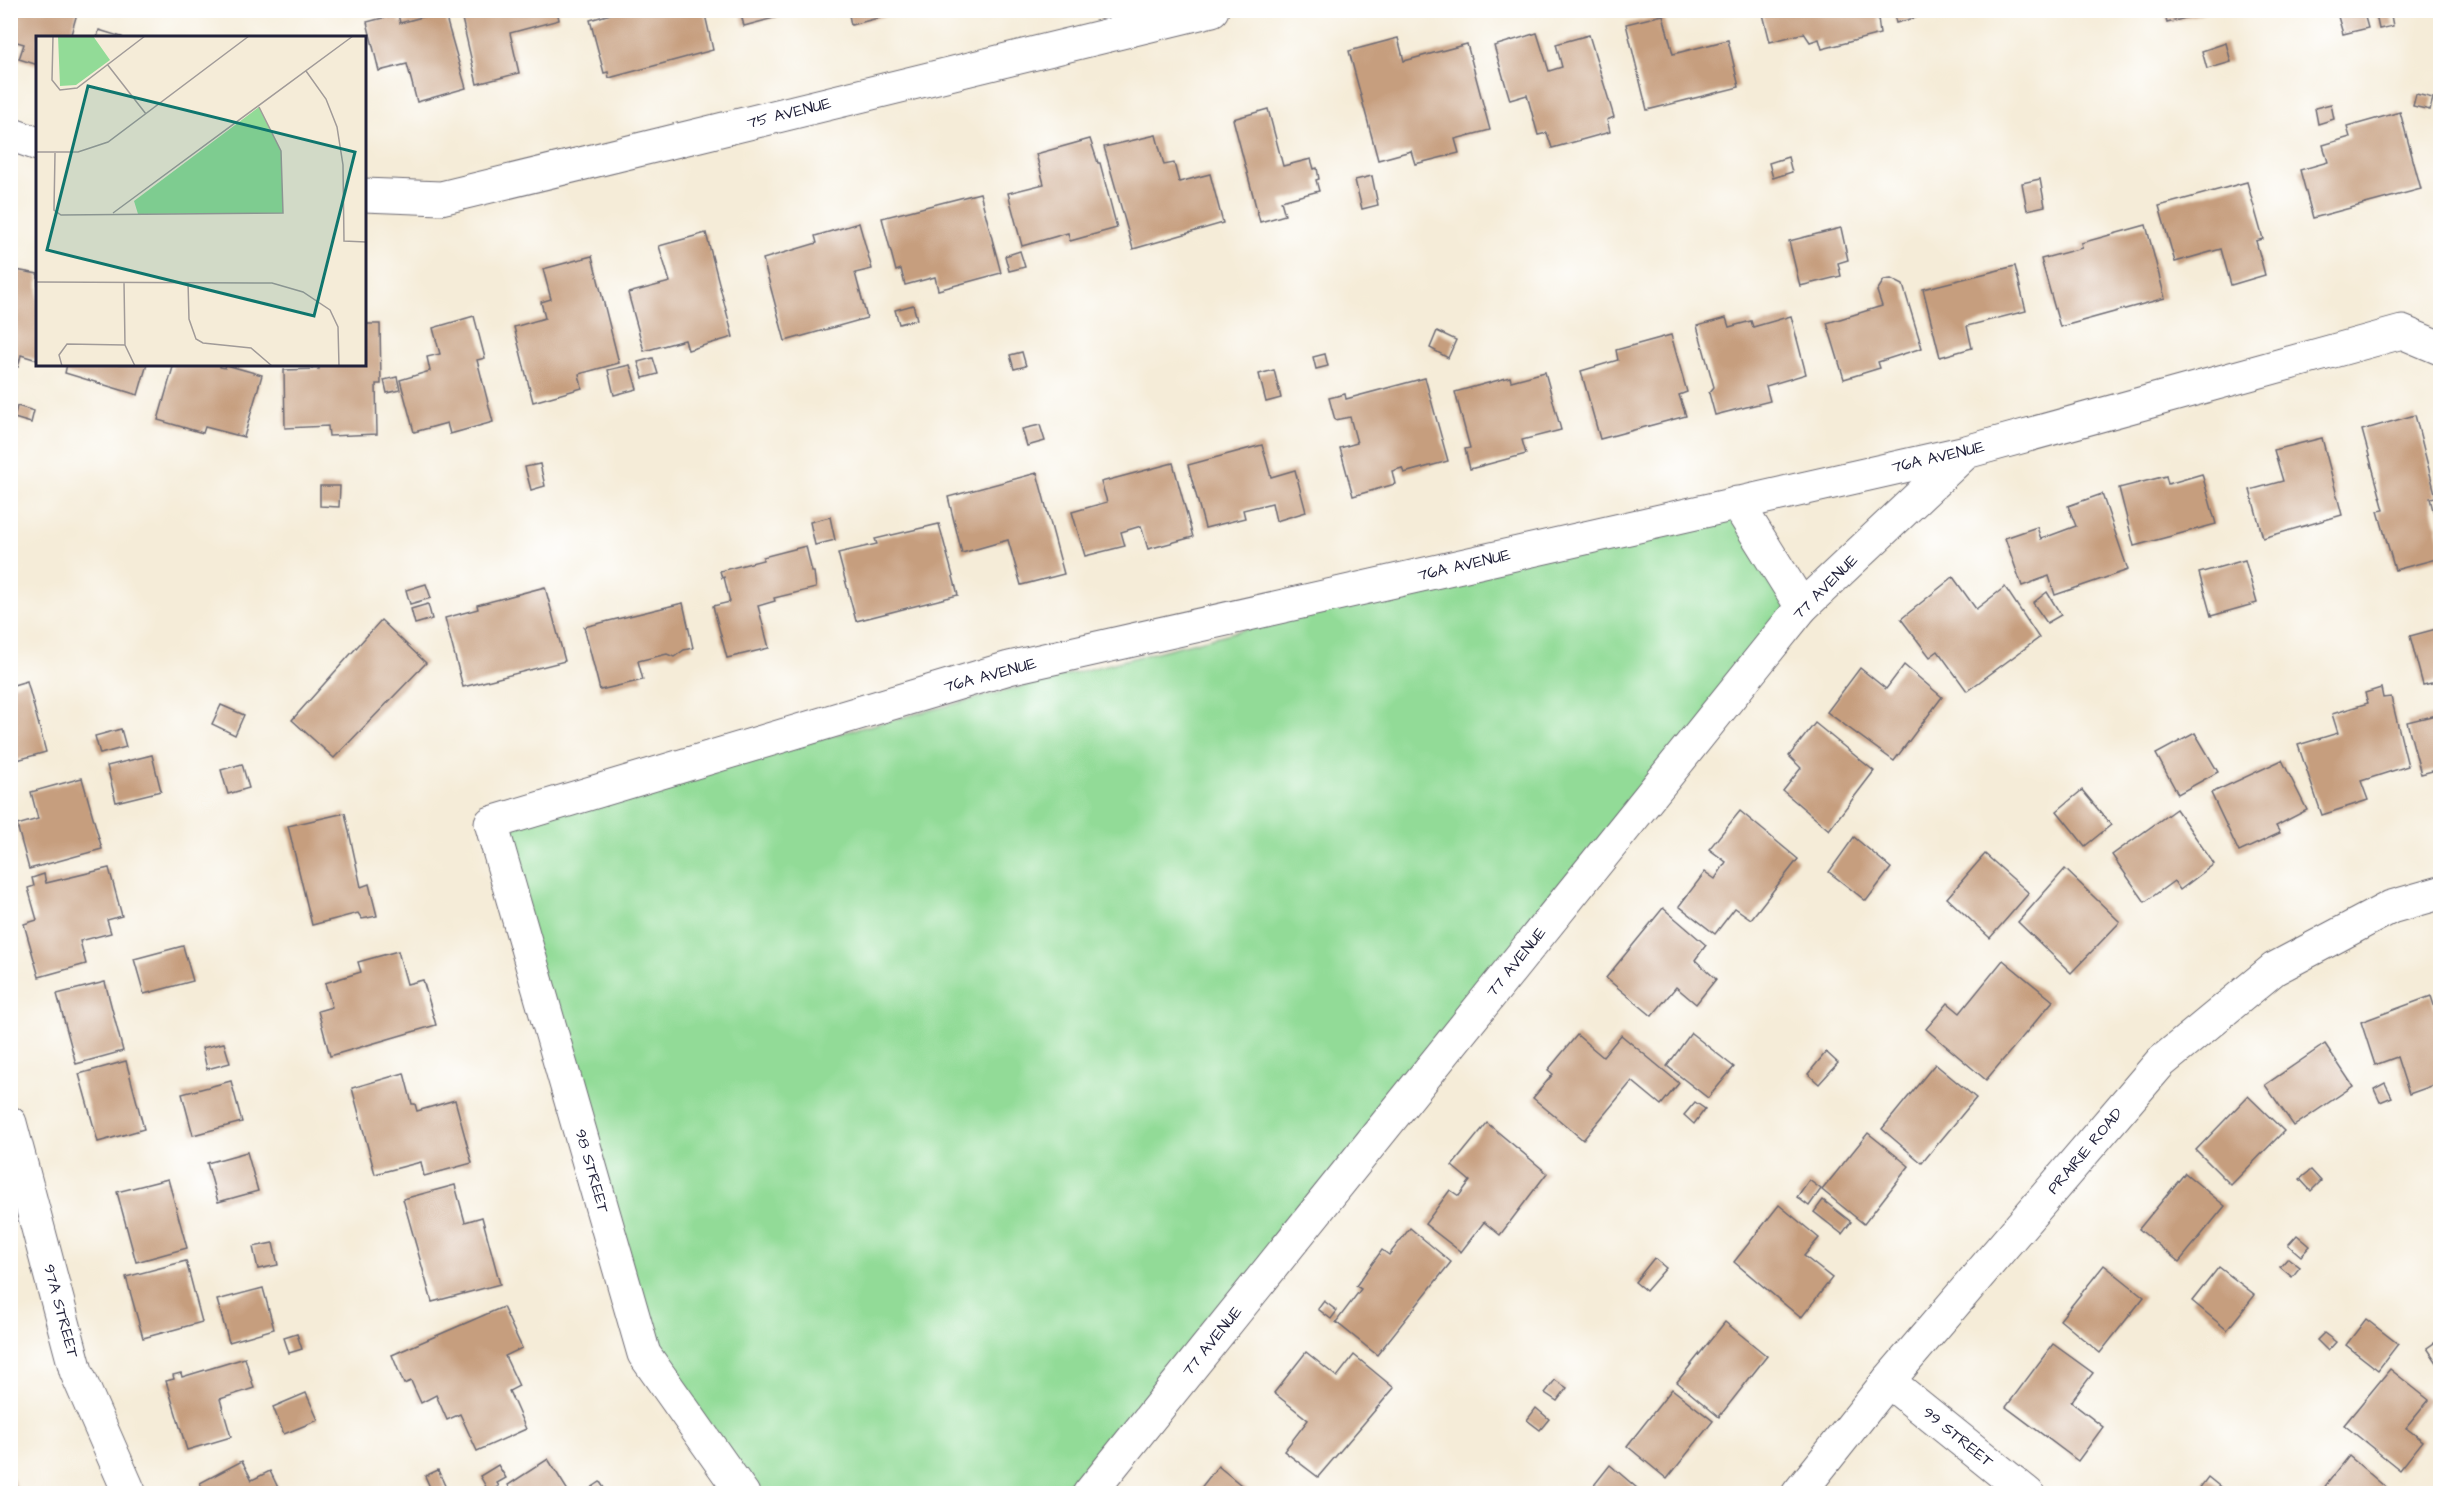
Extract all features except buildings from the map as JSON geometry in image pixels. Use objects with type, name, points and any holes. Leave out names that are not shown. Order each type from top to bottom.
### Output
[{"type":"street","name":"75 AVENUE","points":[[366,195],[441,198],[1158,17],[1212,10]]},
{"type":"street","points":[[10,134],[36,143]]},
{"type":"street","name":"76A AVENUE","points":[[492,823],[1009,668],[1966,452],[2402,332],[2439,347]]},
{"type":"street","name":"77 AVENUE","points":[[1089,1494],[1802,607],[1966,452]]},
{"type":"street","points":[[1737,503],[1802,607]]},
{"type":"street","name":"98 STREET","points":[[492,823],[645,1353],[742,1494]]},
{"type":"street","name":"PRAIRIE ROAD","points":[[1798,1494],[1888,1381],[2160,1063],[2274,969],[2391,907],[2440,893]]},
{"type":"street","name":"97A STREET","points":[[10,1123],[76,1371],[129,1494]]},
{"type":"street","name":"99 STREET","points":[[1888,1381],[2028,1494]]},
{"type":"green space","points":[[1737,503],[1802,607],[1089,1493],[743,1493],[644,1354],[491,823]]}]
